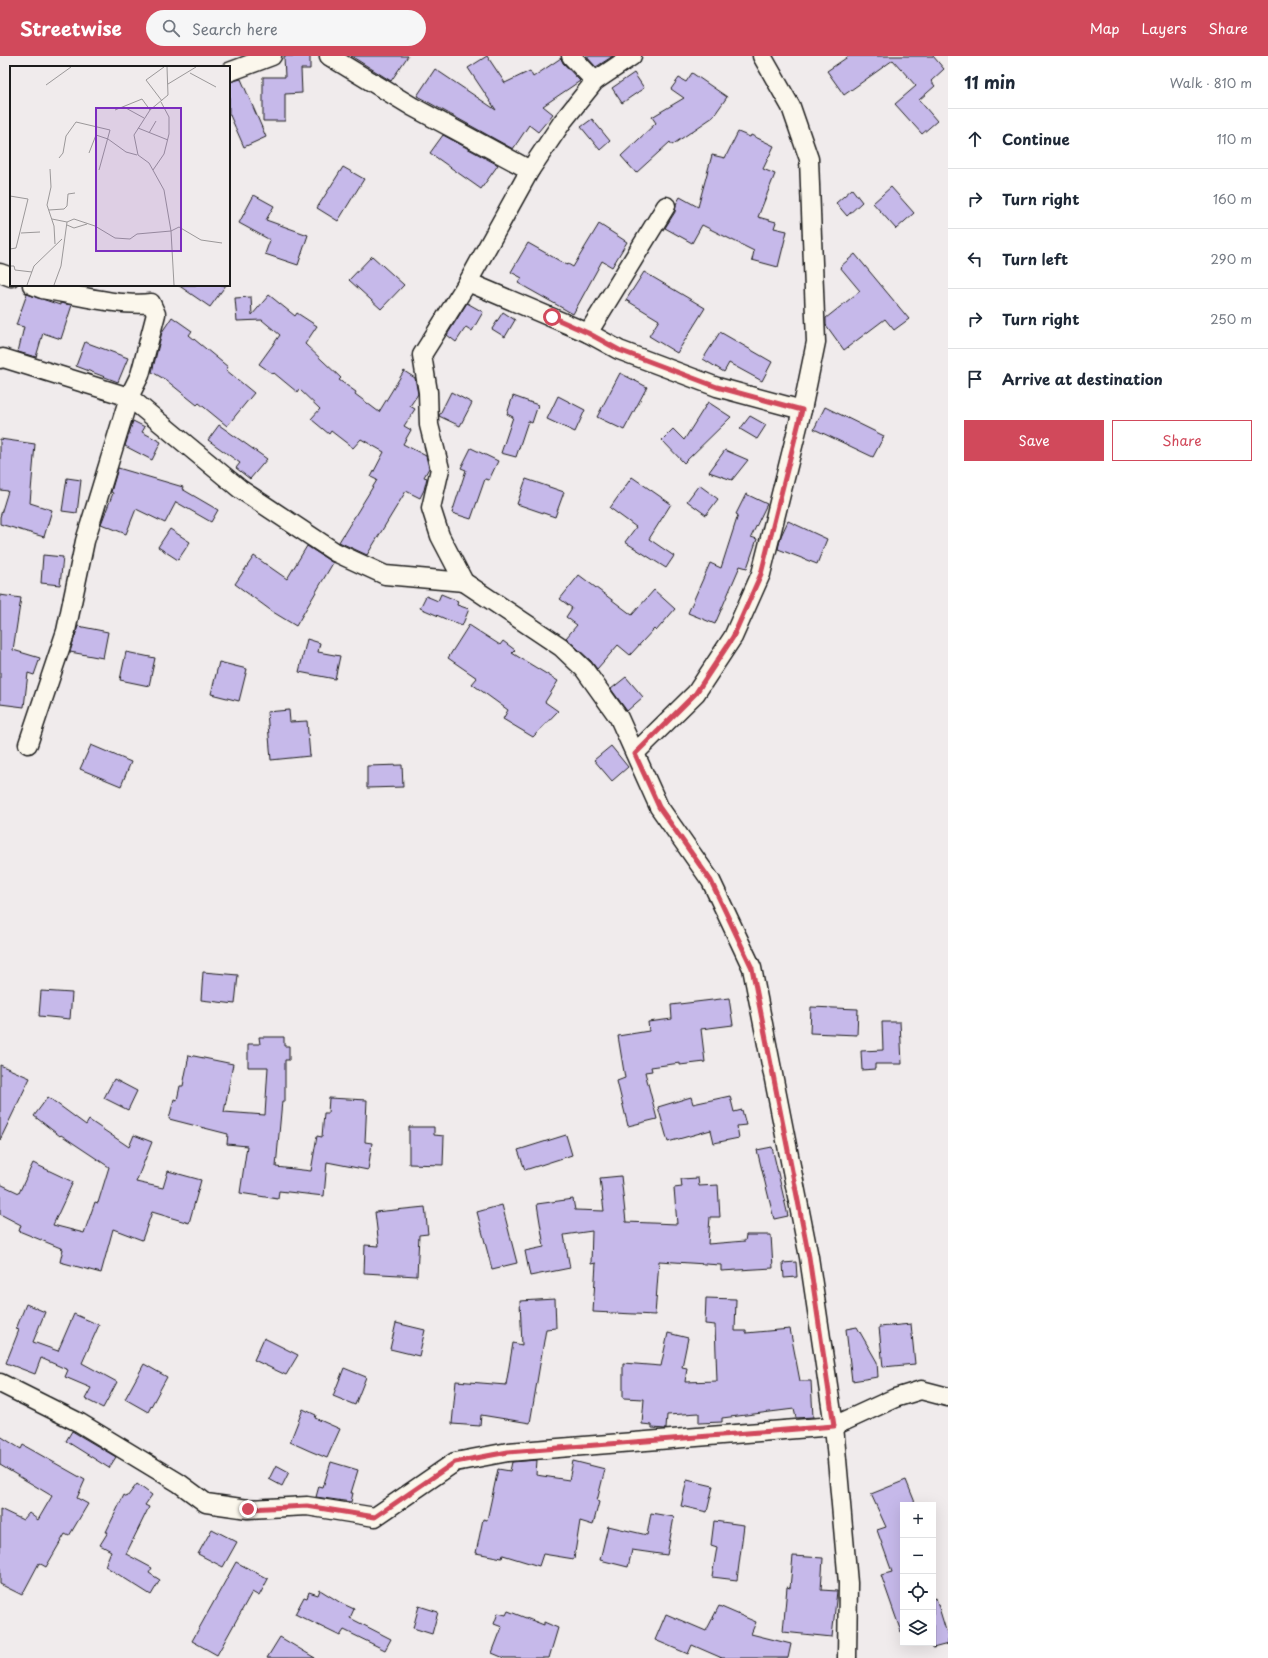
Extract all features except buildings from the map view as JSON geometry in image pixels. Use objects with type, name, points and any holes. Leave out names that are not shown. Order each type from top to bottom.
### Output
[{"type":"street","points":[[230,72],[272,56]]},
{"type":"street","points":[[329,56],[413,107],[530,170]]},
{"type":"street","points":[[571,56],[596,81]]},
{"type":"street","points":[[632,56],[596,81],[563,121],[530,170],[468,282],[422,355],[428,392],[429,425],[440,469],[431,508],[440,536],[464,582],[561,647],[584,669],[619,718],[659,807],[711,881],[752,968],[809,1257],[834,1426],[848,1583],[847,1658]]},
{"type":"street","points":[[635,754],[696,693],[733,637],[761,574],[802,410],[816,342],[809,158],[791,107],[762,56]]},
{"type":"street","points":[[588,333],[666,206]]},
{"type":"street","points":[[0,273],[10,277]]},
{"type":"street","points":[[468,282],[588,333],[619,350],[717,387],[802,410]]},
{"type":"street","points":[[28,744],[66,631],[85,541],[129,397],[140,375],[156,314],[150,303],[143,304],[110,301],[42,289],[34,286]]},
{"type":"street","points":[[0,359],[129,397],[240,489],[335,552],[385,575],[464,582]]},
{"type":"street","points":[[0,1384],[80,1423],[179,1483],[206,1503],[248,1509],[307,1506],[375,1517],[455,1462],[508,1452],[834,1426],[894,1398],[921,1390],[948,1397]]},
{"type":"route","points":[[248,1509],[307,1506],[375,1517],[455,1462],[508,1452],[834,1426],[809,1257],[752,968],[711,881],[659,807],[635,754],[696,693],[733,637],[761,574],[802,410],[717,387],[619,350],[588,333],[552,317]]}]
